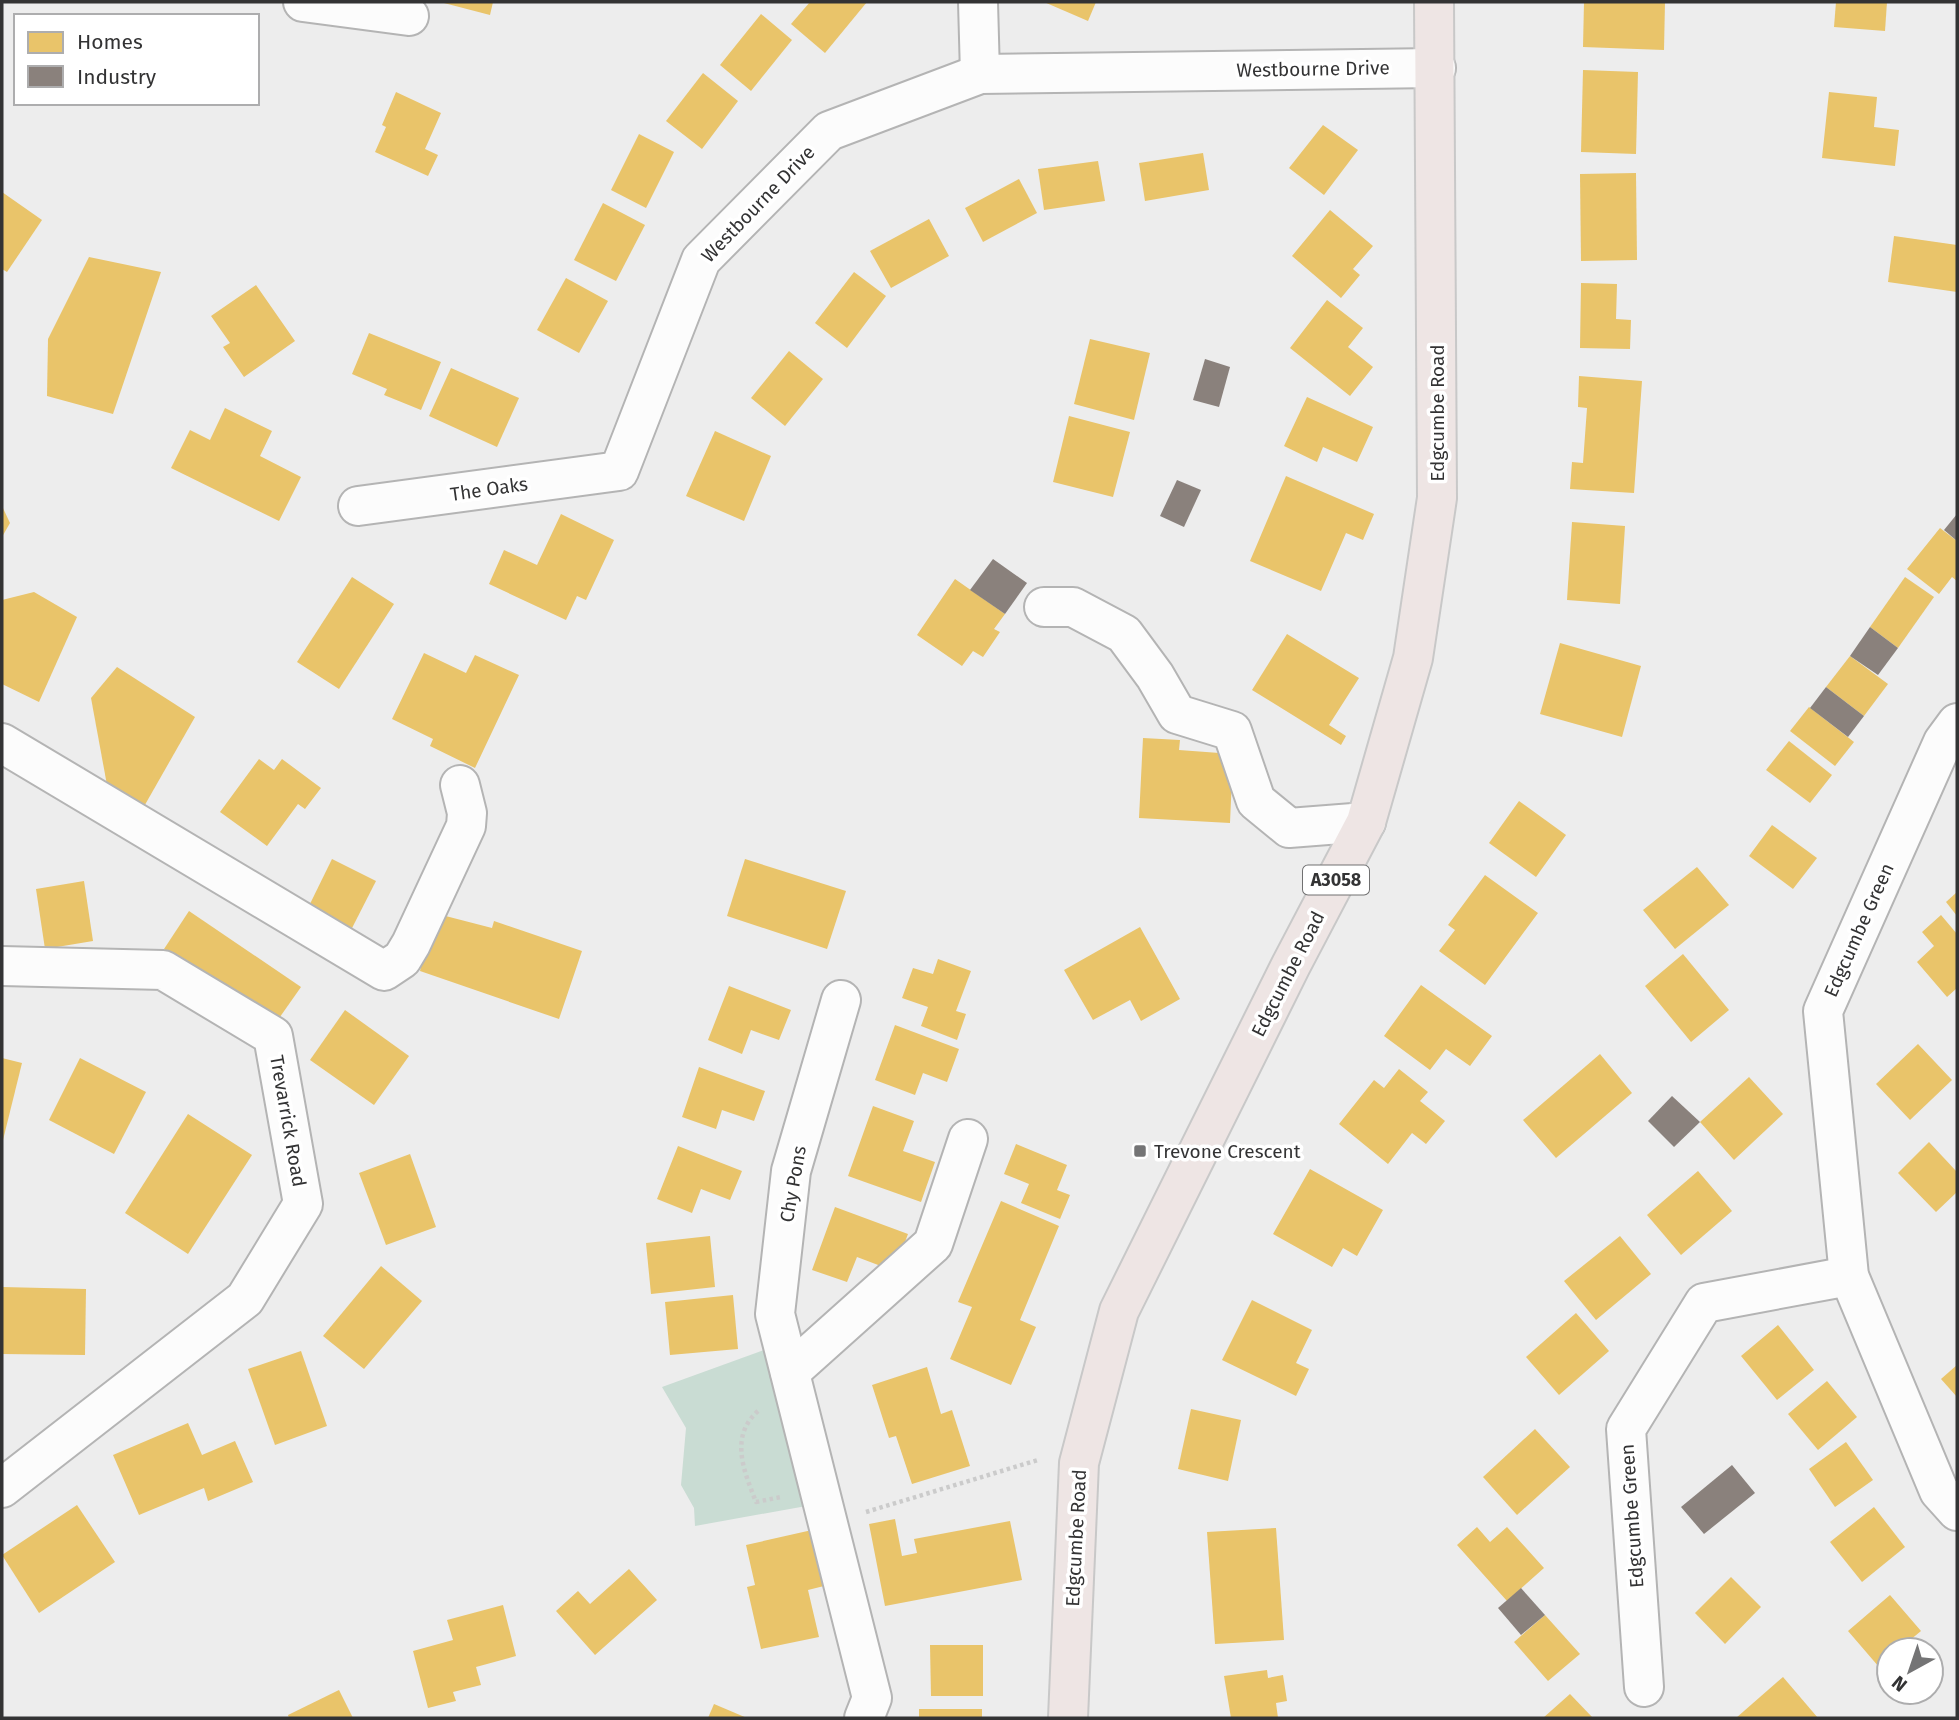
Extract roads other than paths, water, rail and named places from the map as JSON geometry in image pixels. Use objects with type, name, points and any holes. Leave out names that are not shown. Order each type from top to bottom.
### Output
[{"type":"main road","name":"Edgcumbe Road","points":[[1068,1718],[1079,1463],[1118,1311],[1291,965],[1366,822],[1413,658],[1437,498],[1434,2]]},
{"type":"street","points":[[303,2],[409,16]]},
{"type":"street","points":[[978,2],[980,74]]},
{"type":"street","name":"Westbourne Drive","points":[[619,471],[701,260],[829,131],[980,74],[1436,68]]},
{"type":"street","name":"The Oaks","points":[[358,506],[619,471]]},
{"type":"street","points":[[1044,607],[1073,607],[1124,634],[1155,676],[1177,714],[1232,731],[1256,801],[1289,828],[1366,822]]},
{"type":"street","name":"Edgcumbe Green","points":[[1957,723],[1943,742],[1823,1011],[1849,1276],[1939,1491],[1957,1511]]},
{"type":"street","points":[[2,743],[384,971],[402,959],[411,944],[466,826],[467,813],[460,785]]},
{"type":"street","name":"Trevarrick Road","points":[[2,967],[163,970],[273,1036],[303,1204],[245,1299],[2,1488]]},
{"type":"street","name":"Chy Pons","points":[[841,1000],[791,1171],[775,1314],[872,1698],[864,1718]]},
{"type":"street","points":[[792,1380],[933,1244],[968,1139]]},
{"type":"street","name":"Edgcumbe Green","points":[[1644,1687],[1626,1429],[1704,1303],[1849,1276]]},
{"type":"place","name":"Trevone Crescent","points":[[1140,1151]]}]
